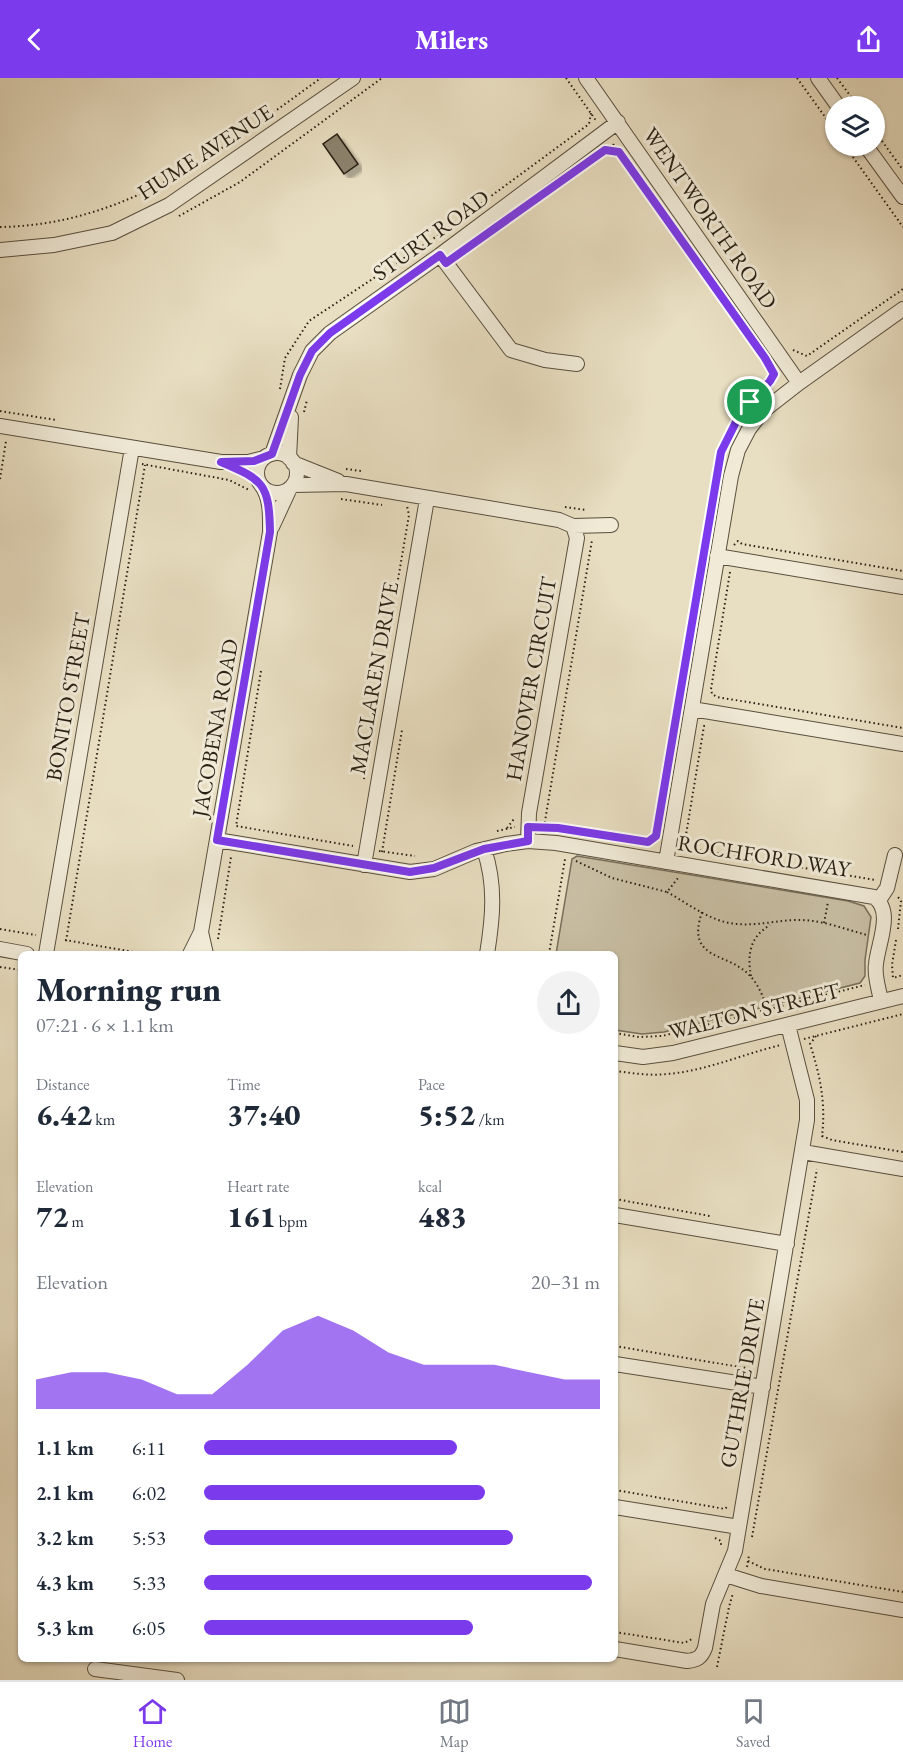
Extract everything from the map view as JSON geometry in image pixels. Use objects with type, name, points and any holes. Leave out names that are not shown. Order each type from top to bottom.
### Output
[{"type":"street","name":"HUME AVENUE","points":[[0,250],[54,245],[112,232],[169,205],[353,78]]},
{"type":"street","name":"WENTWORTH ROAD","points":[[586,78],[799,383]]},
{"type":"street","points":[[818,78],[831,96]]},
{"type":"street","name":"STURT ROAD","points":[[268,456],[312,351],[330,333],[440,255],[618,122]]},
{"type":"street","points":[[874,156],[901,190]]},
{"type":"street","points":[[440,255],[512,350],[545,360],[577,364]]},
{"type":"street","points":[[666,861],[731,476],[738,450],[749,429],[763,411],[903,309]]},
{"type":"street","name":"STURT ROAD","points":[[291,460],[292,400]]},
{"type":"street","points":[[0,426],[221,462],[248,462],[268,456],[284,455],[346,484],[408,502],[559,520],[573,526],[611,525]]},
{"type":"street","name":"BONITO STREET","points":[[47,951],[132,448]]},
{"type":"street","points":[[261,485],[257,471],[268,456]]},
{"type":"street","points":[[291,460],[297,473],[291,486]]},
{"type":"street","points":[[221,462],[248,474],[274,493],[280,493],[291,486],[346,484]]},
{"type":"street","name":"JACOBENA ROAD","points":[[192,951],[201,932],[270,532],[268,500],[261,485]]},
{"type":"street","name":"JACOBENA ROAD","points":[[270,532],[291,486]]},
{"type":"street","name":"MACLAREN DRIVE","points":[[364,865],[426,505]]},
{"type":"street","name":"HANOVER CIRCUIT","points":[[528,834],[577,538],[573,526]]},
{"type":"street","points":[[717,556],[903,587]]},
{"type":"street","points":[[692,709],[903,744]]},
{"type":"street","name":"ROCHFORD WAY","points":[[217,840],[399,871],[422,871],[528,834],[556,843],[865,894],[879,900]]},
{"type":"street","points":[[484,849],[492,875],[494,904],[487,951]]},
{"type":"street","points":[[881,1001],[875,965],[884,912],[879,900],[887,888],[895,855]]},
{"type":"street","name":"JACOBENA ROAD","points":[[201,932],[205,951]]},
{"type":"street","points":[[0,949],[18,952]]},
{"type":"street","name":"WALTON STREET","points":[[618,1053],[643,1057],[658,1056],[903,996]]},
{"type":"street","name":"GUTHRIE DRIVE","points":[[706,1641],[713,1605],[735,1551],[803,1152],[808,1105],[788,1025]]},
{"type":"street","points":[[803,1152],[903,1169]]},
{"type":"street","points":[[618,1216],[787,1244]]},
{"type":"street","points":[[618,1364],[763,1387]]},
{"type":"street","points":[[618,1507],[739,1527]]},
{"type":"street","points":[[726,1575],[761,1586],[903,1610]]},
{"type":"street","points":[[618,1650],[687,1661],[698,1659],[702,1655],[706,1641]]},
{"type":"street","points":[[95,1669],[177,1680]]},
{"type":"path","points":[[0,227],[20,227],[88,214],[134,198],[177,177],[228,145],[321,78]]},
{"type":"path","points":[[566,78],[672,227]]},
{"type":"path","points":[[797,78],[825,117]]},
{"type":"path","points":[[837,78],[850,96]]},
{"type":"path","points":[[885,145],[903,170]]},
{"type":"path","points":[[605,150],[619,152]]},
{"type":"path","points":[[852,156],[903,227]]},
{"type":"path","points":[[787,341],[794,351],[807,356],[903,289]]},
{"type":"path","points":[[717,473],[721,452],[729,432],[774,374],[769,366]]},
{"type":"path","points":[[303,418],[308,395]]},
{"type":"path","points":[[0,440],[6,441],[0,479]]},
{"type":"path","points":[[129,462],[229,480],[268,500]]},
{"type":"path","points":[[66,941],[145,465]]},
{"type":"path","points":[[339,468],[370,473]]},
{"type":"path","points":[[332,498],[385,506]]},
{"type":"path","points":[[365,772],[409,515],[408,502],[426,505]]},
{"type":"path","points":[[735,536],[738,541]]},
{"type":"path","points":[[730,573],[711,688],[712,694],[717,697],[903,728]]},
{"type":"path","points":[[261,671],[236,826],[366,849],[422,856]]},
{"type":"path","points":[[667,892],[675,880],[682,876],[687,848],[685,842],[704,726],[712,726]]},
{"type":"path","points":[[490,833],[507,828],[514,821],[516,810]]},
{"type":"path","points":[[507,828],[528,834],[558,828],[648,842],[656,836]]},
{"type":"path","points":[[550,951],[565,859],[579,862],[612,878],[667,892],[709,916],[726,922],[756,925],[796,920],[814,921],[880,939],[896,941]]},
{"type":"path","points":[[751,976],[748,962],[752,943],[763,929],[773,923]]},
{"type":"path","points":[[0,929],[128,951]]},
{"type":"path","points":[[0,967],[18,970]]},
{"type":"path","points":[[618,1034],[639,1037],[662,1036],[893,978]]},
{"type":"path","points":[[618,1071],[650,1075],[668,1074],[903,1014]]},
{"type":"path","points":[[816,1036],[810,1044],[823,1089],[822,1136],[832,1140],[903,1152]]},
{"type":"path","points":[[752,1539],[816,1168],[827,1170]]},
{"type":"path","points":[[618,1200],[714,1217]]},
{"type":"path","points":[[618,1347],[752,1369]]},
{"type":"path","points":[[715,1538],[721,1541],[719,1554]]},
{"type":"path","points":[[717,1667],[729,1607],[748,1561],[750,1550]]},
{"type":"path","points":[[748,1561],[765,1569],[903,1592]]},
{"type":"path","points":[[618,1632],[684,1643],[694,1638],[721,1643]]},
{"type":"shaded area","points":[[577,856],[848,901],[864,906],[871,917],[865,976],[860,983],[664,1032],[642,1034],[618,1030],[618,951],[557,951],[572,859]]},
{"type":"building","points":[[337,134],[358,164],[344,174],[323,144]]},
{"type":"route","points":[[605,150],[619,152],[774,374],[750,402],[729,432],[721,452],[656,836],[648,842],[558,828],[528,827],[528,841],[484,849],[434,868],[410,872],[217,840],[270,532],[269,503],[267,494],[260,483],[248,474],[221,462],[248,462],[272,454],[300,375],[312,351],[330,333],[440,255],[446,263],[605,150]]}]
